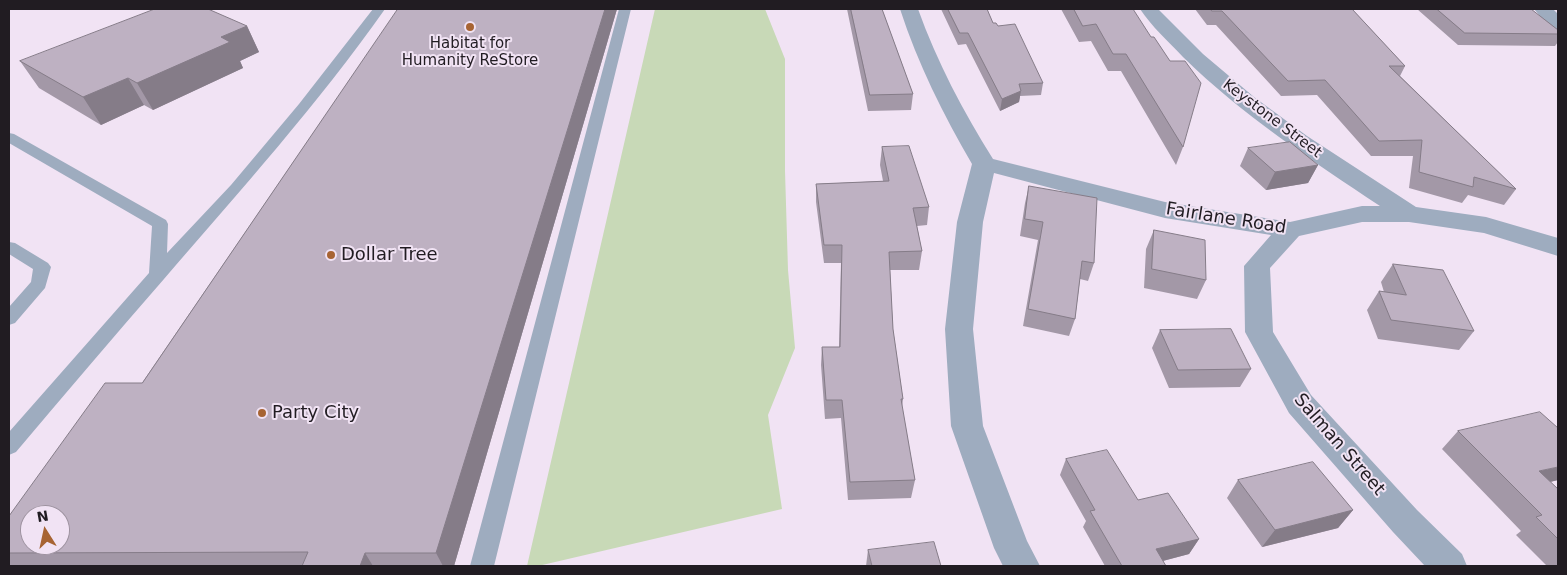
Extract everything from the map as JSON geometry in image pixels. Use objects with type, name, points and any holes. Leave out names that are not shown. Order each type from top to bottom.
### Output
[{"type":"street","points":[[909,9],[928,57],[960,124],[984,164],[970,222],[959,329],[967,426],[1012,548],[1022,566]]},
{"type":"street","name":"Keystone Street","points":[[1148,9],[1159,23],[1224,84],[1308,148],[1409,214]]},
{"type":"street","points":[[1543,9],[1558,25]]},
{"type":"street","name":"Fairlane Road","points":[[984,164],[1165,210],[1290,230],[1362,214],[1409,214],[1486,226],[1558,247]]},
{"type":"street","name":"Salman Street","points":[[1290,230],[1257,266],[1259,332],[1300,404],[1449,566]]},
{"type":"lane","points":[[9,446],[158,274],[236,188],[304,107],[379,9]]},
{"type":"lane","points":[[482,566],[626,9]]},
{"type":"lane","points":[[9,137],[160,224],[158,274]]},
{"type":"lane","points":[[9,247],[42,267],[39,284],[9,318]]},
{"type":"green space","points":[[655,9],[765,9],[785,59],[785,171],[788,270],[795,348],[768,415],[782,509],[538,566],[527,566]]},
{"type":"building","points":[[155,9],[208,9],[247,26],[221,37],[230,42],[137,83],[128,78],[83,97],[20,61]]},
{"type":"building","points":[[398,9],[605,9],[436,553],[365,553],[360,566],[302,566],[308,552],[70,553],[70,505],[20,505],[20,553],[9,553],[9,516],[105,383],[142,383]]},
{"type":"building","points":[[851,9],[882,9],[913,94],[870,95]]},
{"type":"building","points":[[948,9],[987,9],[993,23],[996,23],[998,26],[1015,24],[1043,83],[1019,84],[1021,91],[1002,99],[968,33],[960,33]]},
{"type":"building","points":[[1074,9],[1133,9],[1151,37],[1154,37],[1170,61],[1185,61],[1201,83],[1183,147],[1126,54],[1113,54],[1096,24],[1083,26]]},
{"type":"building","points":[[1211,9],[1352,9],[1405,66],[1389,66],[1516,189],[1474,177],[1473,187],[1419,172],[1422,140],[1379,141],[1325,80],[1288,81],[1222,11],[1212,11]]},
{"type":"building","points":[[1437,9],[1531,9],[1558,30],[1558,34],[1465,33]]},
{"type":"building","points":[[1290,142],[1318,165],[1275,172],[1248,148]]},
{"type":"building","points":[[909,146],[929,207],[913,208],[922,251],[889,252],[893,329],[903,399],[901,399],[915,480],[850,482],[842,400],[826,400],[822,347],[840,347],[842,245],[824,245],[816,184],[889,181],[882,147]]},
{"type":"building","points":[[1029,186],[1097,198],[1094,263],[1082,261],[1075,319],[1028,309],[1043,222],[1025,219]]},
{"type":"building","points":[[1154,230],[1205,240],[1206,280],[1152,269]]},
{"type":"building","points":[[1393,264],[1443,270],[1474,331],[1391,320],[1379,291],[1406,295]]},
{"type":"building","points":[[1231,329],[1251,369],[1178,370],[1160,330]]},
{"type":"building","points":[[1540,412],[1558,428],[1558,467],[1539,471],[1558,489],[1558,539],[1536,517],[1542,515],[1458,431]]},
{"type":"building","points":[[1107,450],[1138,500],[1168,493],[1199,539],[1156,549],[1166,566],[1122,566],[1090,511],[1095,510],[1066,459]]},
{"type":"building","points":[[1313,462],[1353,510],[1275,530],[1238,480]]},
{"type":"building","points":[[934,542],[941,566],[872,566],[868,550]]},
{"type":"place","name":"Habitat for Humanity ReStore","points":[[470,27]]},
{"type":"place","name":"Dollar Tree","points":[[331,255]]},
{"type":"place","name":"Party City","points":[[262,413]]}]
